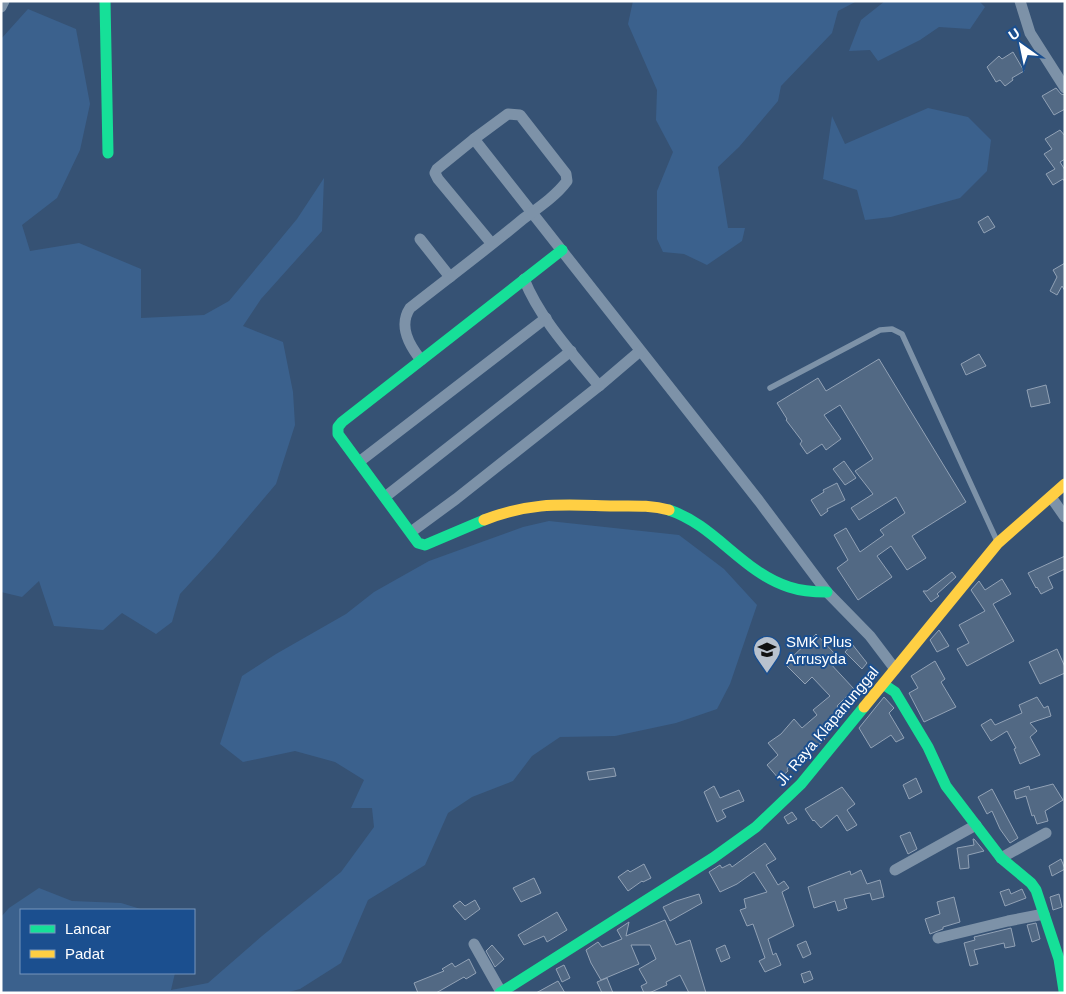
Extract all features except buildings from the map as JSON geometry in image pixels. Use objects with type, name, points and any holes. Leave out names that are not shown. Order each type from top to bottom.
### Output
[{"type":"street","points":[[1,7],[4,1]]},
{"type":"street","points":[[105,1],[108,153]]},
{"type":"street","points":[[1020,1],[1030,33],[1065,88]]},
{"type":"street","points":[[421,360],[410,346],[406,336],[404,316],[410,308],[532,213],[564,186],[567,181],[566,174],[520,115],[508,114],[474,138],[434,173],[492,244]]},
{"type":"street","points":[[474,138],[759,502],[827,592],[870,636],[895,669]]},
{"type":"street","points":[[420,239],[450,277]]},
{"type":"street","points":[[562,250],[338,427],[338,434],[418,543],[425,545],[514,509],[539,505],[648,506],[662,508],[696,523],[757,570],[782,585],[806,591],[827,592]]},
{"type":"street","points":[[524,279],[537,306],[599,386]]},
{"type":"street","points":[[359,462],[546,318]]},
{"type":"street","points":[[411,532],[456,499],[599,386],[640,351]]},
{"type":"street","points":[[385,497],[571,352]]},
{"type":"street","name":"Jl. Raya Klapanunggal","points":[[501,992],[712,858],[756,827],[802,784],[998,543],[1065,484]]},
{"type":"street","points":[[1051,497],[1065,517]]},
{"type":"street","points":[[883,684],[895,692],[928,747],[946,786],[1001,858],[1036,890],[1059,959],[1064,991]]},
{"type":"street","points":[[895,870],[976,825]]},
{"type":"street","points":[[1001,858],[1046,833]]},
{"type":"street","points":[[938,938],[1044,914]]},
{"type":"street","points":[[474,944],[501,992]]},
{"type":"lane","points":[[770,388],[880,330],[892,329],[902,334],[998,543]]},
{"type":"water","points":[[633,1],[857,1],[838,11],[832,33],[781,86],[778,101],[739,147],[718,167],[728,228],[745,228],[742,241],[707,265],[684,254],[663,252],[657,239],[657,191],[673,152],[656,120],[657,90],[628,24]]},
{"type":"water","points":[[885,1],[979,1],[985,7],[970,29],[939,27],[920,40],[878,61],[870,50],[849,51],[861,20]]},
{"type":"water","points":[[28,9],[76,29],[90,104],[80,150],[57,198],[22,225],[30,251],[79,243],[141,269],[141,318],[204,315],[229,301],[297,219],[324,178],[322,231],[261,299],[243,326],[283,342],[293,392],[295,425],[276,484],[180,594],[172,622],[156,634],[122,613],[103,630],[54,626],[39,581],[22,597],[1,592],[1,39]]},
{"type":"water","points":[[928,108],[968,117],[991,140],[987,171],[960,198],[891,217],[865,220],[857,190],[823,179],[832,116],[845,144]]},
{"type":"water","points":[[549,521],[679,535],[724,569],[757,605],[730,684],[717,709],[676,723],[615,736],[560,737],[532,756],[513,781],[472,797],[448,813],[425,865],[368,900],[341,963],[300,989],[285,993],[1,993],[1,917],[9,908],[39,888],[72,901],[121,903],[141,909],[20,909],[20,974],[175,974],[171,990],[208,983],[341,872],[374,827],[372,808],[351,808],[364,780],[335,762],[295,751],[243,762],[220,744],[242,676],[346,614],[374,592],[429,561],[523,527]]},
{"type":"traffic: fast","points":[[105,1],[108,153]]},
{"type":"traffic: fast","points":[[484,520],[425,545],[418,543],[338,434],[338,427],[562,250]]},
{"type":"traffic: fast","points":[[669,510],[701,526],[757,571],[772,580],[798,589],[827,592]]},
{"type":"traffic: fast","points":[[883,684],[895,692],[928,747],[946,786],[1001,858],[1031,883],[1036,890],[1059,959],[1064,991]]},
{"type":"traffic: fast","points":[[500,993],[713,858],[756,827],[801,784],[864,707]]},
{"type":"traffic: slow","points":[[864,707],[998,543],[1065,484]]},
{"type":"traffic: slow","points":[[484,520],[533,507],[564,505],[642,506],[669,510]]},
{"type":"place","name":"SMK Plus Arrusyda","points":[[767,674]]}]
